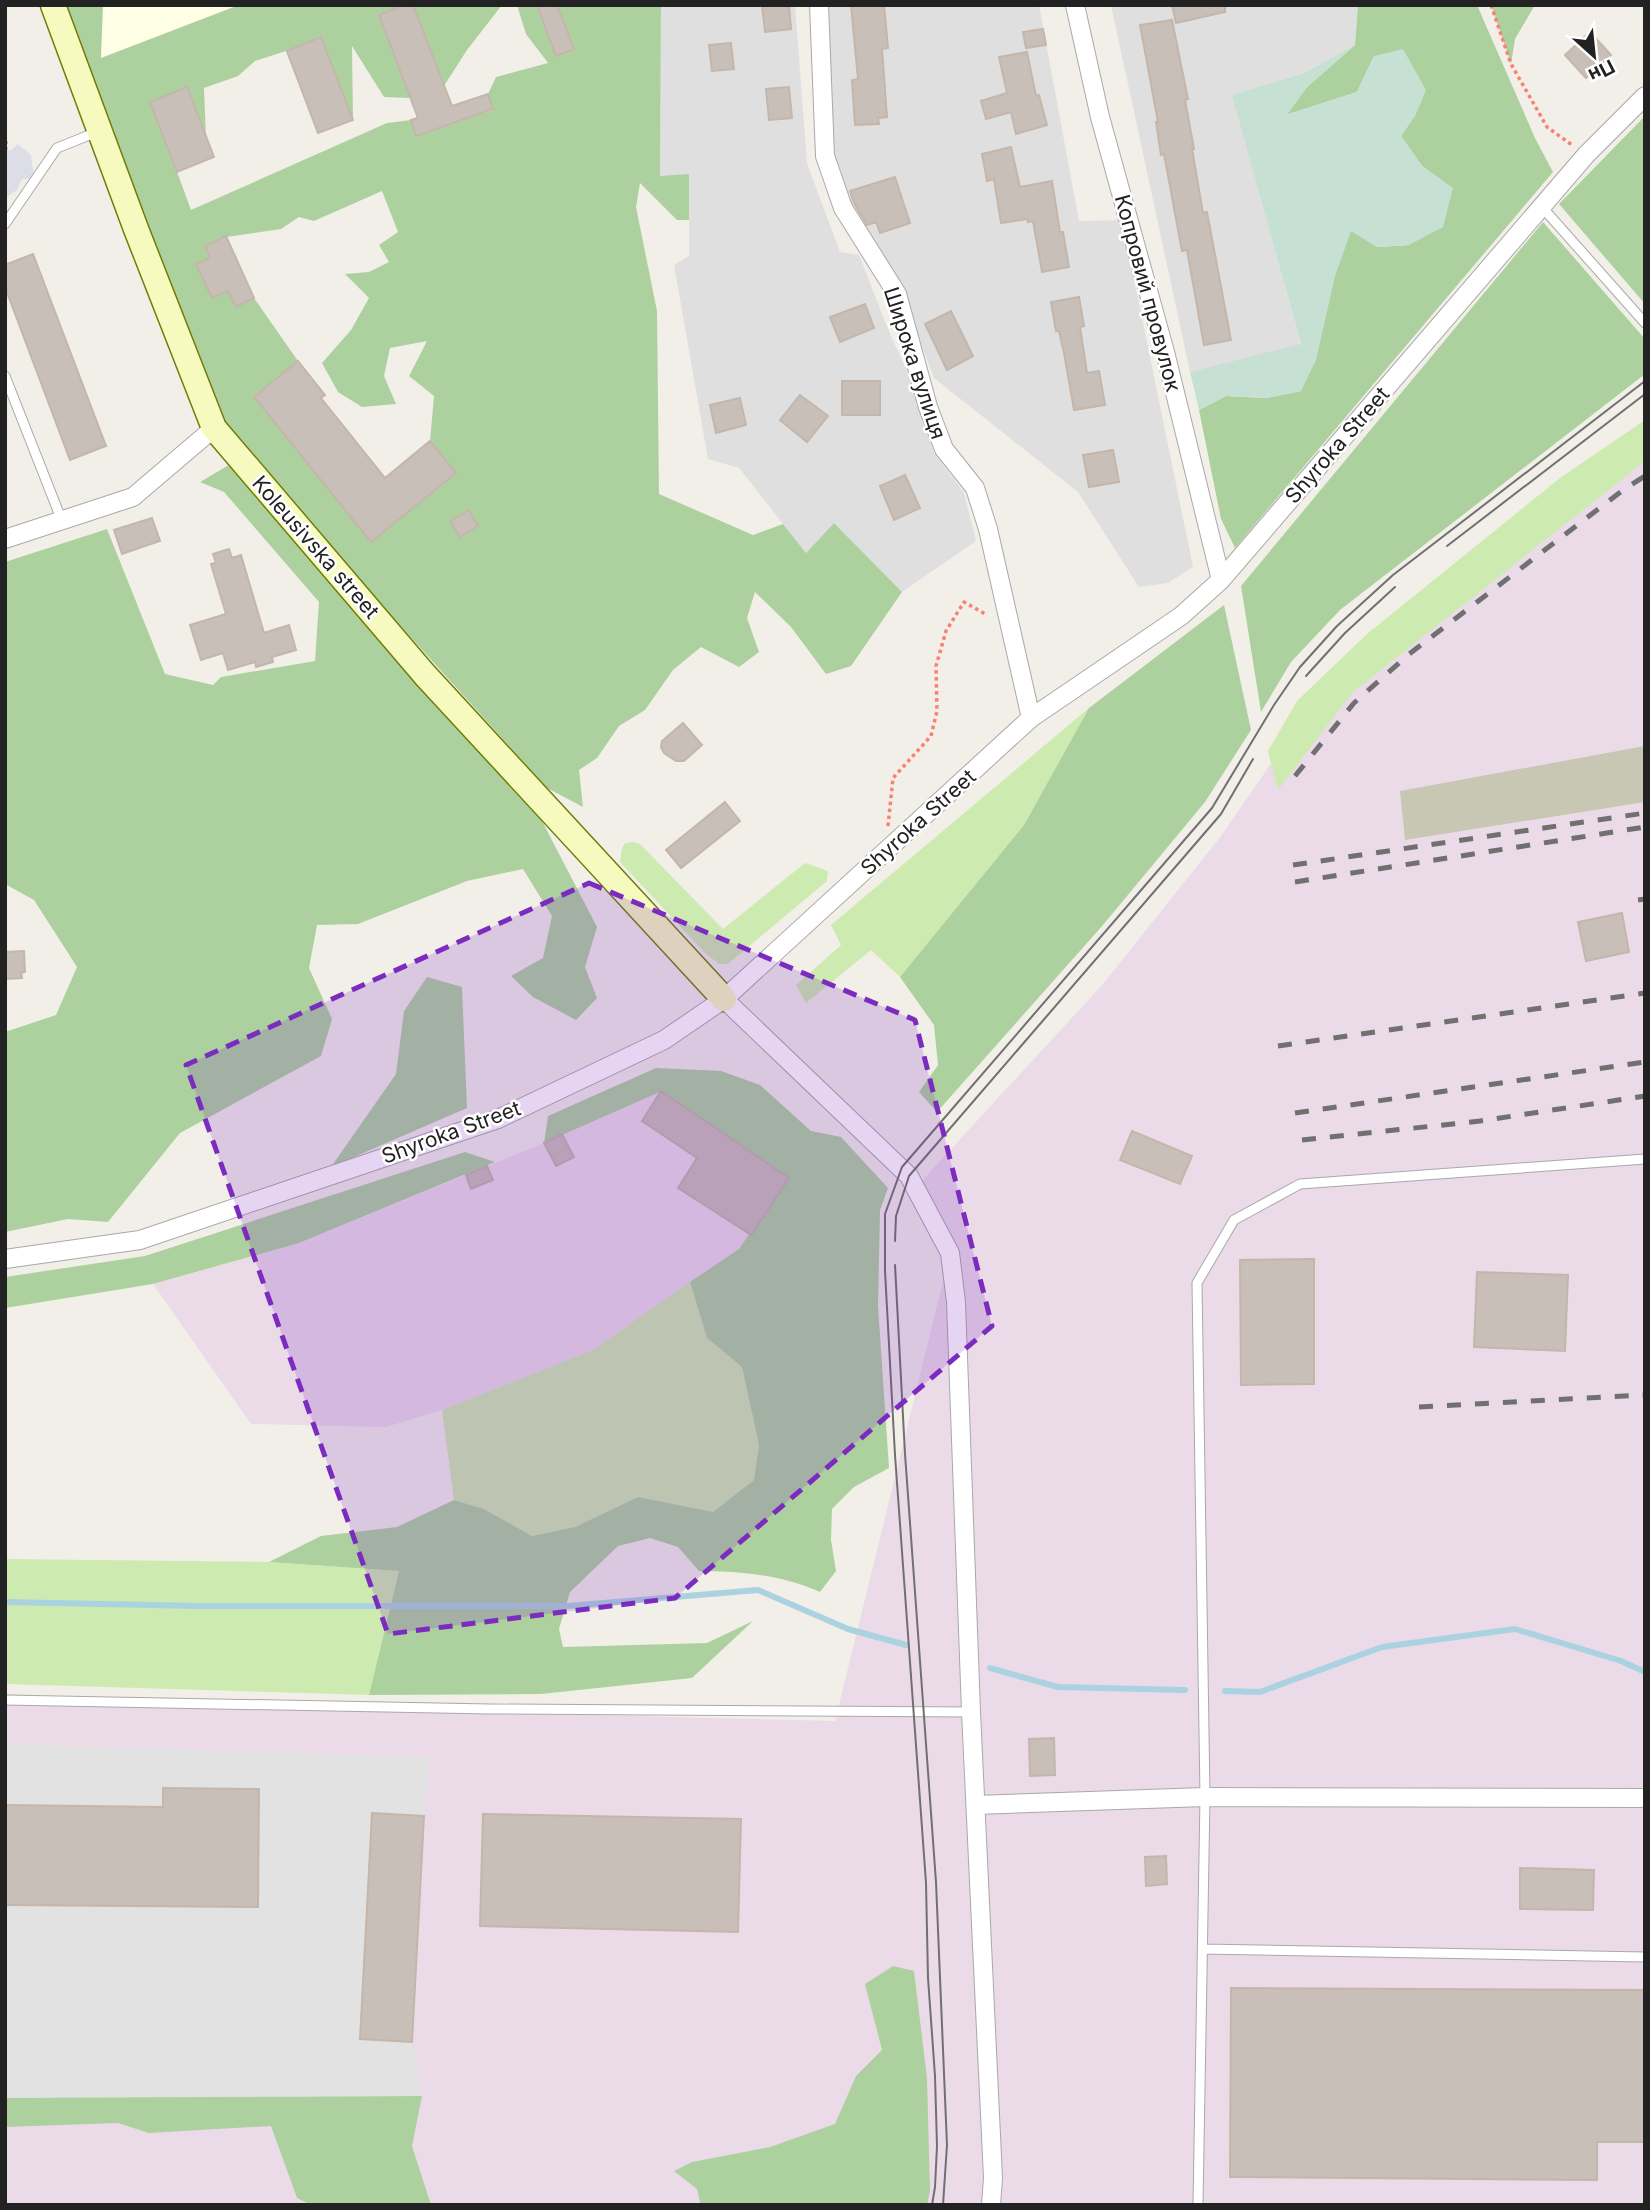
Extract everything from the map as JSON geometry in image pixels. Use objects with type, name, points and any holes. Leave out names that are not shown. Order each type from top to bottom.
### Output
[{"type":"street","name":"Koleusivska street","points":[[53,5],[214,428],[425,675],[724,999]]},
{"type":"street","name":"Широка вулиця","points":[[819,5],[825,156],[843,208],[897,294],[928,407],[944,449],[975,488],[988,529],[1031,718]]},
{"type":"street","name":"Копровий провулок","points":[[1075,5],[1101,117],[1165,352],[1221,580]]},
{"type":"street","name":"Shyroka Street","points":[[5,1259],[140,1240],[498,1119],[664,1040],[724,999],[1031,718],[1181,617],[1221,580],[1586,155],[1645,96]]},
{"type":"street","points":[[5,539],[133,497],[214,428]]},
{"type":"street","points":[[724,999],[909,1176],[950,1253],[956,1302],[971,1712],[993,2178],[991,2205]]},
{"type":"street","points":[[976,1805],[1205,1797],[1645,1798]]},
{"type":"lane","points":[[5,224],[57,148],[100,131]]},
{"type":"lane","points":[[1542,207],[1645,323]]},
{"type":"lane","points":[[5,376],[62,521]]},
{"type":"lane","points":[[1198,2205],[1205,1797],[1197,1283],[1234,1220],[1300,1184],[1645,1158]]},
{"type":"lane","points":[[5,1700],[504,1709],[971,1712]]},
{"type":"lane","points":[[1203,1949],[1645,1957]]},
{"type":"path","points":[[1491,5],[1511,64],[1547,127],[1586,155]]},
{"type":"path","points":[[5,141],[6,149]]},
{"type":"path","points":[[893,845],[887,821],[893,778],[931,736],[937,712],[936,666],[946,631],[964,602],[1011,627]]},
{"type":"highlighted area","points":[[589,883],[915,1020],[992,1326],[675,1598],[388,1634],[186,1065]]},
{"type":"shaded area","points":[[81,5],[239,5],[101,58]]},
{"type":"shaded area","points":[[661,5],[795,5],[807,163],[840,252],[859,255],[915,388],[934,453],[964,493],[976,541],[902,592],[834,523],[806,553],[739,468],[708,459],[674,265],[689,256],[689,174],[660,177]]},
{"type":"shaded area","points":[[828,5],[1039,5],[1079,221],[1122,220],[1193,567],[1168,583],[1139,587],[1078,492],[934,378],[898,282],[857,224],[831,152]]},
{"type":"shaded area","points":[[1111,5],[1358,5],[1355,45],[1304,73],[1233,95],[1301,345],[1190,372]]},
{"type":"shaded area","points":[[1355,45],[1307,87],[1287,115],[1357,92],[1374,56],[1403,49],[1426,90],[1416,114],[1401,136],[1422,166],[1453,188],[1443,227],[1409,245],[1377,247],[1351,231],[1336,272],[1316,360],[1301,391],[1266,398],[1226,396],[1199,410],[1190,372],[1301,344],[1232,95],[1304,73]]},
{"type":"shaded area","points":[[18,144],[31,155],[34,178],[22,179],[17,190],[5,198],[5,148],[10,151]]},
{"type":"shaded area","points":[[1645,448],[1645,2205],[5,2205],[5,1694],[366,1709],[835,1721],[950,1253],[917,1186],[1103,984],[1221,836],[1321,691]]},
{"type":"shaded area","points":[[1645,746],[1645,802],[1405,840],[1400,791]]},
{"type":"shaded area","points":[[661,1091],[789,1178],[751,1235],[739,1249],[593,1350],[442,1410],[386,1427],[251,1424],[153,1284],[299,1243],[544,1143]]},
{"type":"shaded area","points":[[5,1744],[430,1757],[424,1816],[372,1814],[360,2039],[412,2042],[422,2096],[5,2098]]},
{"type":"green space","points":[[60,5],[103,5],[101,58],[239,5],[502,5],[467,50],[444,86],[411,98],[384,97],[352,46],[353,120],[318,133],[286,51],[255,61],[238,76],[204,88],[206,138],[187,88],[151,101],[191,210],[387,123],[411,120],[416,135],[493,110],[488,94],[496,77],[548,63],[526,34],[517,5],[661,5],[660,176],[689,174],[689,220],[677,220],[640,183],[636,207],[657,311],[659,494],[753,535],[783,524],[806,553],[834,523],[902,592],[851,666],[826,674],[791,627],[755,592],[747,618],[759,652],[739,667],[701,647],[673,670],[645,710],[619,726],[597,758],[579,770],[583,807],[547,788],[216,422]],"holes":[[[382,191],[398,232],[379,245],[389,262],[369,272],[345,274],[369,298],[351,330],[322,363],[338,392],[362,407],[396,404],[384,376],[390,348],[427,341],[409,376],[434,396],[430,441],[456,474],[371,541],[254,397],[298,361],[254,298],[236,306],[228,291],[212,298],[197,264],[210,258],[205,246],[226,237],[281,229],[299,217],[314,221]]]},
{"type":"green space","points":[[1358,5],[1477,5],[1535,138],[1553,172],[1235,548],[1221,519],[1199,410],[1226,396],[1266,398],[1301,391],[1351,230],[1377,247],[1409,245],[1452,188],[1422,166],[1401,136],[1416,114],[1374,56],[1357,92],[1286,115],[1307,87],[1355,45]]},
{"type":"green space","points":[[1491,5],[1535,5],[1515,39],[1511,64]]},
{"type":"green space","points":[[1645,116],[1645,304],[1559,204]]},
{"type":"green space","points":[[1543,222],[1645,339],[1645,374],[1340,610],[1291,662],[1261,712],[1241,586]]},
{"type":"green space","points":[[1645,420],[1645,461],[1352,693],[1278,790],[1268,751],[1297,701],[1367,634],[1560,478]]},
{"type":"green space","points":[[229,465],[542,821],[597,927],[585,967],[597,998],[576,1020],[533,997],[511,976],[543,958],[552,916],[523,869],[467,881],[358,924],[317,925],[309,968],[332,1019],[321,1056],[180,1133],[108,1222],[68,1219],[5,1232],[5,1032],[56,1015],[77,967],[34,900],[5,884],[5,562],[107,529],[165,674],[213,685],[221,677],[315,661],[319,602],[224,492],[200,482]]},
{"type":"green space","points":[[1224,605],[1251,730],[1205,802],[1103,925],[937,1112],[919,1092],[938,1065],[934,1025],[900,977],[1024,825],[1089,708]]},
{"type":"green space","points":[[1089,708],[1024,825],[900,977],[871,950],[806,1003],[796,985],[841,945],[831,925]]},
{"type":"green space","points":[[625,843],[640,844],[723,929],[805,863],[828,871],[827,881],[728,964],[719,964],[705,953],[620,862]]},
{"type":"green space","points":[[427,977],[462,987],[467,1108],[331,1167],[396,1074],[404,1011]]},
{"type":"green space","points":[[656,1068],[721,1071],[760,1085],[811,1131],[841,1137],[888,1188],[880,1210],[878,1306],[889,1468],[854,1487],[832,1509],[831,1540],[836,1571],[820,1592],[761,1575],[699,1571],[678,1547],[650,1538],[618,1546],[570,1592],[559,1629],[563,1647],[707,1643],[753,1621],[692,1678],[541,1694],[369,1695],[399,1571],[269,1562],[321,1536],[397,1527],[454,1500],[484,1509],[532,1536],[575,1527],[638,1497],[713,1512],[754,1480],[759,1445],[742,1367],[707,1338],[690,1282],[739,1249],[788,1178],[662,1091],[544,1143],[548,1116]]},
{"type":"green space","points":[[465,1152],[495,1162],[299,1243],[153,1284],[5,1308],[5,1277],[145,1256]]},
{"type":"green space","points":[[690,1282],[707,1338],[742,1367],[759,1445],[754,1480],[713,1512],[638,1497],[575,1527],[532,1536],[484,1509],[454,1500],[442,1410],[593,1350]]},
{"type":"green space","points":[[5,1559],[269,1562],[399,1571],[369,1695],[5,1684]]},
{"type":"green space","points":[[893,1966],[914,1971],[927,2078],[930,2191],[927,2205],[698,2205],[700,2202],[697,2189],[674,2171],[692,2162],[770,2147],[835,2124],[856,2076],[882,2050],[865,1984]]},
{"type":"green space","points":[[422,2096],[412,2146],[431,2205],[311,2205],[297,2198],[271,2126],[149,2133],[118,2123],[5,2127],[5,2097]]},
{"type":"building","points":[[404,5],[413,5],[452,106],[488,94],[493,109],[416,136],[411,120],[418,118],[379,15]]},
{"type":"building","points":[[537,5],[557,5],[574,49],[556,56]]},
{"type":"building","points":[[762,5],[789,5],[791,29],[765,32]]},
{"type":"building","points":[[851,5],[884,5],[888,48],[882,49],[887,117],[878,118],[879,124],[855,125],[852,80],[858,79]]},
{"type":"building","points":[[1172,5],[1225,5],[1225,12],[1176,23]]},
{"type":"building","points":[[1172,20],[1188,99],[1185,100],[1203,213],[1207,212],[1231,340],[1204,345],[1187,250],[1182,251],[1164,154],[1161,155],[1158,122],[1140,25]]},
{"type":"building","points":[[1043,29],[1046,45],[1026,48],[1023,32]]},
{"type":"building","points":[[1590,32],[1611,55],[1586,78],[1565,55]]},
{"type":"building","points":[[321,37],[353,120],[318,133],[287,51]]},
{"type":"building","points":[[731,43],[734,69],[712,71],[709,45]]},
{"type":"building","points":[[1027,52],[1036,96],[1039,95],[1047,125],[1016,134],[1011,112],[986,119],[981,101],[1007,93],[999,57]]},
{"type":"building","points":[[187,87],[214,157],[177,172],[150,102]]},
{"type":"building","points":[[789,87],[792,118],[769,120],[766,89]]},
{"type":"building","points":[[1011,147],[1020,187],[1052,181],[1069,267],[1042,272],[1033,221],[1028,222],[1027,219],[1001,223],[994,179],[987,181],[982,154]]},
{"type":"building","points":[[895,177],[910,223],[880,233],[876,222],[867,225],[850,191]]},
{"type":"building","points":[[226,236],[254,298],[236,307],[228,291],[212,298],[196,264],[210,258],[205,246]]},
{"type":"building","points":[[33,254],[106,446],[70,460],[5,287],[5,265]]},
{"type":"building","points":[[1079,297],[1084,326],[1080,327],[1087,373],[1099,371],[1105,405],[1074,410],[1051,302]]},
{"type":"building","points":[[865,304],[874,328],[840,342],[830,317]]},
{"type":"building","points":[[951,311],[973,356],[947,370],[925,324]]},
{"type":"building","points":[[298,361],[325,395],[321,398],[385,478],[430,441],[456,473],[371,542],[254,397]]},
{"type":"building","points":[[842,381],[880,381],[880,415],[842,415]]},
{"type":"building","points":[[800,395],[828,416],[807,442],[780,420]]},
{"type":"building","points":[[740,398],[746,425],[716,433],[710,405]]},
{"type":"building","points":[[1113,450],[1119,482],[1089,487],[1083,455]]},
{"type":"building","points":[[905,475],[920,508],[894,520],[880,486]]},
{"type":"building","points":[[469,510],[478,526],[460,537],[450,521]]},
{"type":"building","points":[[152,518],[160,541],[122,554],[114,530]]},
{"type":"building","points":[[229,549],[232,558],[241,555],[264,633],[289,625],[296,650],[272,657],[273,662],[256,667],[255,662],[228,670],[223,653],[201,660],[190,625],[226,614],[211,564],[216,563],[213,554]]},
{"type":"building","points":[[683,723],[702,745],[684,761],[676,761],[664,753],[662,741]]},
{"type":"building","points":[[725,802],[740,821],[681,868],[666,850]]},
{"type":"building","points":[[1622,913],[1629,952],[1586,961],[1578,922]]},
{"type":"building","points":[[24,951],[25,972],[21,973],[22,978],[6,979],[5,952]]},
{"type":"building","points":[[661,1091],[789,1178],[751,1235],[678,1188],[697,1158],[642,1121]]},
{"type":"building","points":[[1132,1131],[1192,1156],[1180,1184],[1120,1160]]},
{"type":"building","points":[[562,1134],[574,1157],[556,1166],[544,1143]]},
{"type":"building","points":[[487,1166],[493,1180],[471,1189],[466,1175]]},
{"type":"building","points":[[1314,1259],[1314,1384],[1241,1385],[1240,1260]]},
{"type":"building","points":[[1477,1272],[1568,1275],[1565,1351],[1474,1347]]},
{"type":"building","points":[[1054,1738],[1055,1775],[1030,1776],[1029,1739]]},
{"type":"building","points":[[163,1788],[259,1789],[258,1907],[5,1905],[5,1805],[163,1807]]},
{"type":"building","points":[[372,1813],[424,1816],[412,2042],[360,2039]]},
{"type":"building","points":[[483,1814],[741,1819],[738,1932],[480,1926]]},
{"type":"building","points":[[1166,1856],[1167,1884],[1146,1886],[1145,1857]]},
{"type":"building","points":[[1520,1868],[1594,1870],[1593,1910],[1520,1909]]},
{"type":"building","points":[[1231,1988],[1645,1990],[1645,2142],[1597,2142],[1597,2180],[1230,2177]]},
{"type":"waterway","points":[[5,1602],[200,1606],[568,1606],[758,1590],[848,1629],[906,1645]]},
{"type":"waterway","points":[[1225,1691],[1260,1692],[1382,1647],[1515,1629],[1621,1661],[1645,1672]]},
{"type":"waterway","points":[[990,1668],[1058,1687],[1185,1690]]},
{"type":"tram line","points":[[932,2205],[937,2146],[926,1883],[895,1455],[885,1271],[885,1214],[902,1167],[1212,808],[1300,667],[1337,626],[1393,575],[1645,381]]},
{"type":"tram line","points":[[1447,546],[1645,394]]},
{"type":"tram line","points":[[1306,676],[1345,633],[1395,587]]},
{"type":"tram line","points":[[895,1241],[896,1216],[909,1176],[1221,814],[1253,759]]},
{"type":"tram line","points":[[895,1265],[905,1454],[936,1882],[947,2145],[943,2205]]},
{"type":"railway","points":[[1295,776],[1354,703],[1408,655],[1645,476]]},
{"type":"railway","points":[[1293,865],[1645,813]]},
{"type":"railway","points":[[1295,882],[1645,827]]},
{"type":"railway","points":[[1638,900],[1645,899]]},
{"type":"railway","points":[[1278,1046],[1645,993]]},
{"type":"railway","points":[[1295,1113],[1645,1062]]},
{"type":"railway","points":[[1302,1140],[1480,1121],[1645,1096]]},
{"type":"railway","points":[[1419,1407],[1645,1395]]}]
